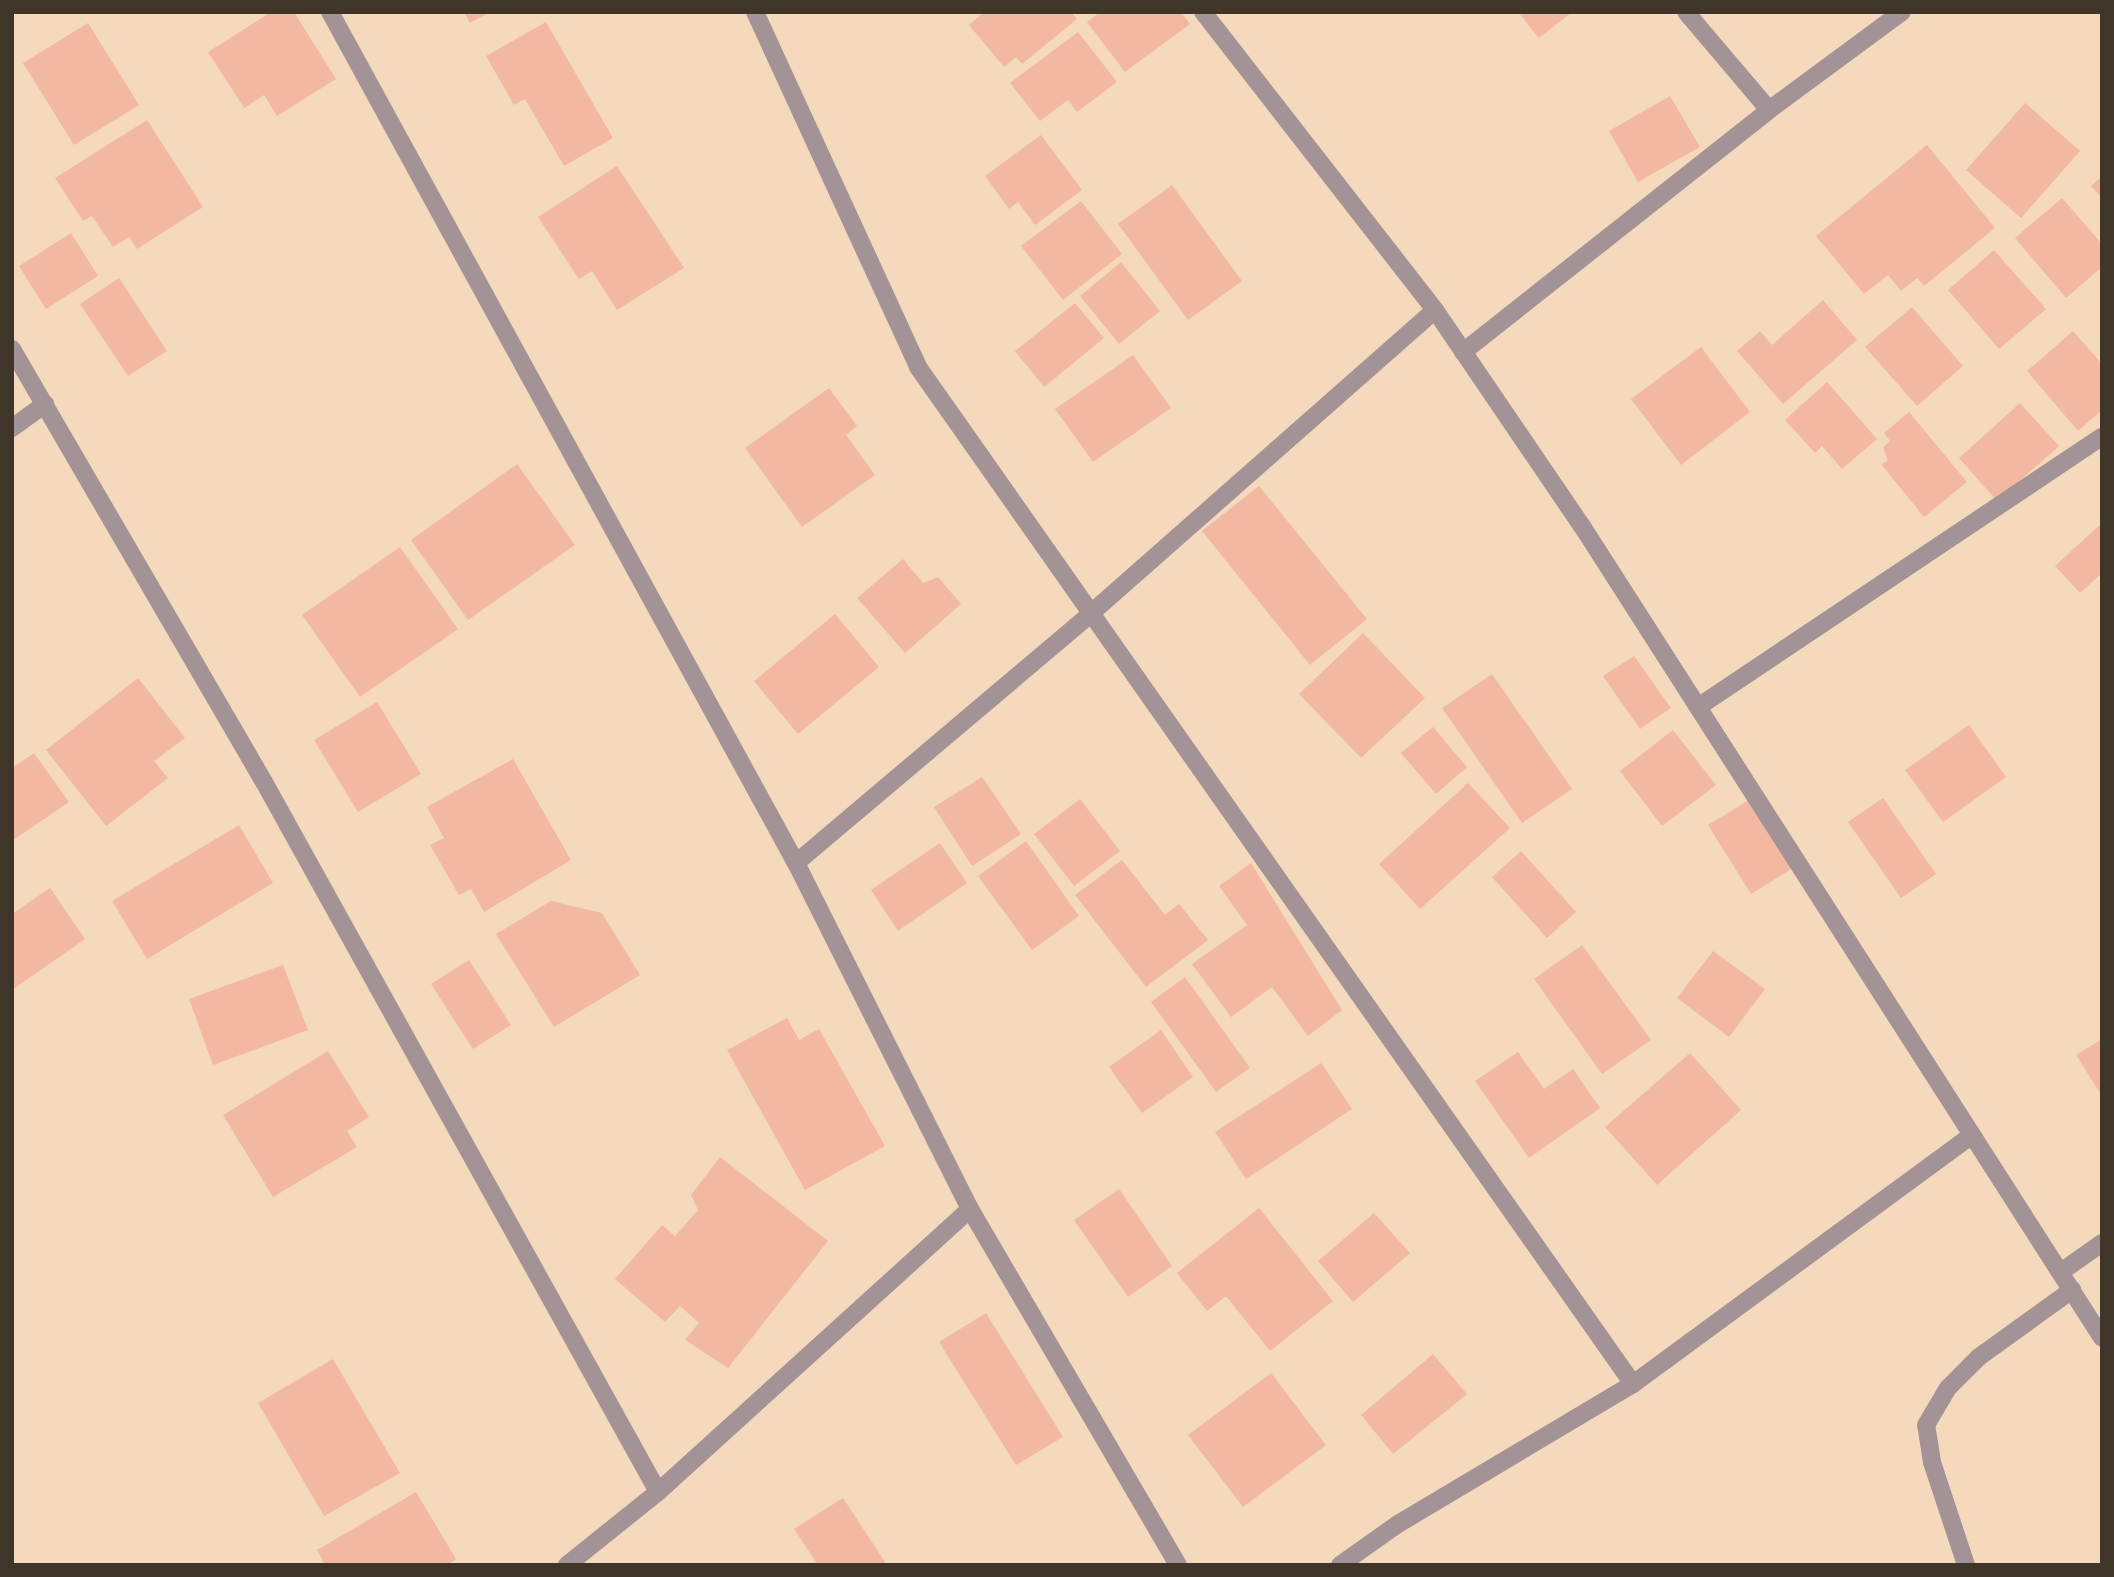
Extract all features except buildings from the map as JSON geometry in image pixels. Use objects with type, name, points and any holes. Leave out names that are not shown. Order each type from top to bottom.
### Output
[{"type":"street","points":[[330,12],[796,863],[970,1209],[1178,1565]]},
{"type":"street","points":[[755,12],[918,367],[1089,615],[1156,700],[1633,1384]]},
{"type":"street","points":[[1203,12],[1339,181],[1464,352],[1701,705],[1971,1136],[2062,1271],[2102,1338]]},
{"type":"street","points":[[1686,12],[1769,110]]},
{"type":"street","points":[[1464,352],[1769,110],[1902,12]]},
{"type":"street","points":[[796,863],[1089,615],[1435,310]]},
{"type":"street","points":[[12,349],[264,782],[658,1492]]},
{"type":"street","points":[[12,428],[45,404]]},
{"type":"street","points":[[1701,705],[2102,437]]},
{"type":"street","points":[[1340,1565],[1398,1524],[1633,1384],[1971,1136]]},
{"type":"street","points":[[567,1565],[658,1492],[970,1209]]},
{"type":"street","points":[[2062,1271],[2102,1243]]},
{"type":"street","points":[[1966,1565],[1932,1462],[1926,1425],[1948,1388],[1979,1357],[2073,1290]]}]
